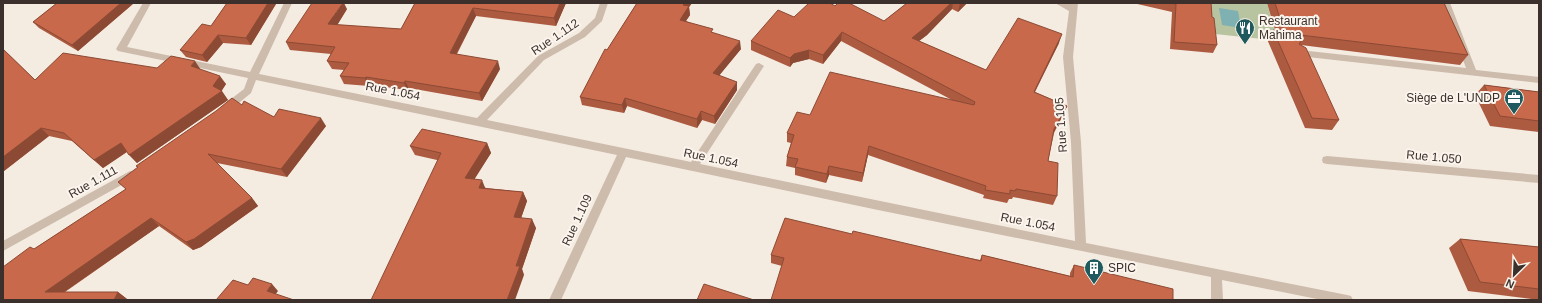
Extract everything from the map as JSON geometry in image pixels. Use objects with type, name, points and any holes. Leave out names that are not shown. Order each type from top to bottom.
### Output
[{"type":"street","name":"Rue 1.054","points":[[147,3],[121,49],[1347,300]]},
{"type":"street","points":[[218,115],[248,91],[253,76],[288,3]]},
{"type":"street","name":"Rue 1.112","points":[[480,122],[541,58],[582,35],[599,18],[604,3]]},
{"type":"street","points":[[1059,3],[1074,6]]},
{"type":"street","points":[[1446,3],[1472,72]]},
{"type":"street","name":"Rue 1.105","points":[[1074,6],[1068,57],[1076,142],[1081,246]]},
{"type":"street","points":[[1299,52],[1539,80]]},
{"type":"street","points":[[693,167],[759,66]]},
{"type":"street","name":"Rue 1.109","points":[[555,300],[623,152]]},
{"type":"street","name":"Rue 1.050","points":[[1327,160],[1539,179]]},
{"type":"street","name":"Rue 1.111","points":[[3,246],[94,196],[137,170]]},
{"type":"street","points":[[1216,274],[1218,300]]},
{"type":"green space","points":[[1208,3],[1267,3],[1278,43],[1273,40],[1215,34]]},
{"type":"water","points":[[1219,8],[1238,11],[1241,28],[1222,25]]},
{"type":"building","points":[[57,3],[121,3],[72,45],[33,22]]},
{"type":"building","points":[[227,3],[268,3],[246,38],[218,35],[202,55],[180,50],[202,24],[211,26]]},
{"type":"building","points":[[312,3],[343,3],[328,24],[401,29],[415,3],[560,3],[554,18],[473,8],[450,53],[498,61],[479,93],[405,81],[404,83],[366,77],[340,76],[349,63],[327,61],[335,47],[286,42]]},
{"type":"building","points":[[637,3],[685,3],[683,5],[689,6],[680,20],[713,29],[711,32],[740,41],[713,73],[737,82],[714,116],[701,111],[697,119],[625,98],[622,105],[580,97],[605,49],[607,50]]},
{"type":"building","points":[[809,3],[830,3],[835,6],[838,3],[849,3],[884,21],[907,3],[951,3],[912,38],[986,70],[1018,18],[1062,34],[1034,92],[1067,106],[1054,129],[1048,161],[1058,163],[1057,196],[1016,189],[1015,191],[1010,190],[1010,194],[985,190],[986,186],[869,146],[863,173],[829,166],[827,174],[795,167],[798,159],[787,157],[794,135],[787,133],[797,112],[810,115],[830,72],[974,105],[975,102],[842,32],[823,55],[809,50],[794,54],[790,58],[751,41],[778,10],[794,17]]},
{"type":"building","points":[[1170,3],[1211,3],[1217,45],[1174,42],[1176,4]]},
{"type":"building","points":[[1275,3],[1444,3],[1468,55],[1300,35],[1302,40],[1299,44],[1306,48],[1339,120],[1312,118],[1273,30],[1284,31]]},
{"type":"building","points":[[3,49],[35,80],[63,53],[157,68],[171,56],[195,61],[191,66],[220,76],[213,86],[222,91],[129,155],[121,143],[94,160],[64,133],[41,128],[3,157]]},
{"type":"building","points":[[1484,85],[1539,92],[1539,121],[1500,116]]},
{"type":"building","points":[[232,98],[242,105],[244,101],[274,117],[279,109],[321,118],[281,169],[208,154],[252,198],[194,239],[186,242],[151,218],[45,292],[118,292],[114,300],[3,300],[3,267],[30,247],[34,249],[126,189],[118,182],[138,167],[136,166],[216,111]]},
{"type":"building","points":[[422,129],[487,143],[465,178],[482,180],[479,188],[523,192],[514,217],[532,219],[516,266],[520,266],[507,300],[371,300],[441,153],[410,146]]},
{"type":"building","points":[[785,218],[852,234],[853,231],[981,261],[982,255],[1073,277],[1074,265],[1173,289],[1173,300],[771,300],[784,258],[771,255]]},
{"type":"building","points":[[1460,239],[1539,247],[1539,289],[1480,282]]},
{"type":"building","points":[[253,278],[272,284],[267,291],[294,300],[216,300],[233,280],[248,285]]},
{"type":"building","points":[[704,284],[754,300],[697,300]]},
{"type":"place","name":"Restaurant Mahima","points":[[1245,45]]},
{"type":"place","name":"Siège de L'UNDP","points":[[1514,115]]},
{"type":"place","name":"SPIC","points":[[1094,285]]}]
